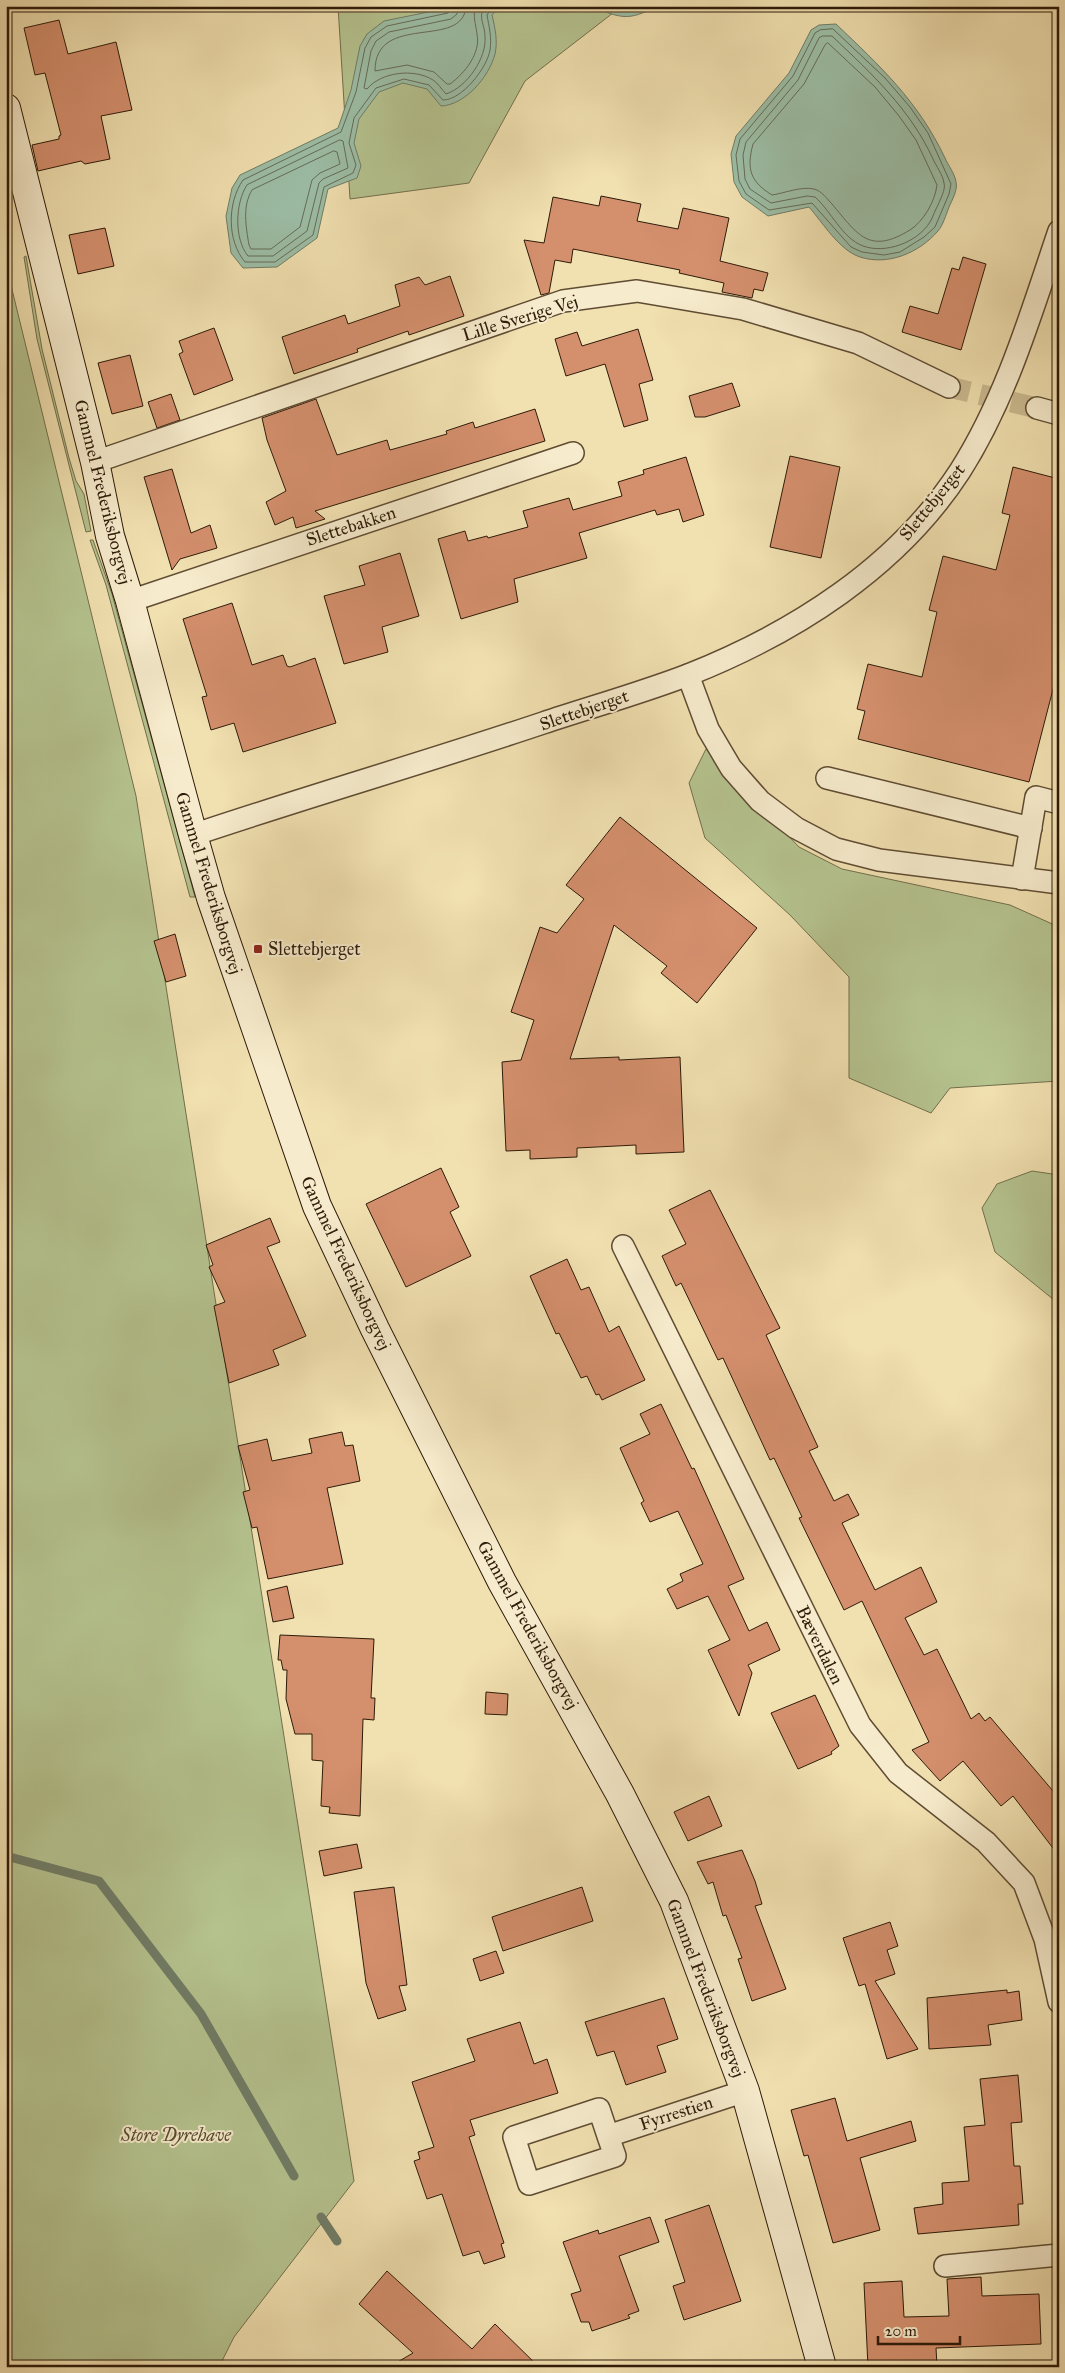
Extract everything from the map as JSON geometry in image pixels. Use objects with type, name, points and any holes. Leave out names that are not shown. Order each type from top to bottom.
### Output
[{"type":"street","name":"Gammel Frederiksborgvej","points":[[6,108],[95,462],[110,536],[130,601],[193,835],[211,898],[317,1206],[375,1329],[446,1466],[502,1582],[620,1794],[674,1901],[745,2091],[822,2367]]},
{"type":"street","name":"Slettebjerget","points":[[193,835],[290,802],[435,760],[688,675],[782,631],[839,596],[884,559],[924,518],[958,473],[988,424],[1012,371],[1059,231]]},
{"type":"street","name":"Lille Sverige Vej","points":[[95,462],[563,301],[637,291],[743,309],[858,343],[949,387]]},
{"type":"street","points":[[1037,408],[1059,414]]},
{"type":"street","name":"Slettebakken","points":[[130,601],[573,453]]},
{"type":"street","points":[[688,675],[708,729],[731,768],[760,801],[796,828],[836,848],[880,860],[1059,883]]},
{"type":"street","points":[[827,778],[1031,828]]},
{"type":"street","points":[[1022,879],[1036,797],[1059,803]]},
{"type":"street","name":"Bæverdalen","points":[[623,1246],[860,1725],[898,1774],[986,1842],[1024,1883],[1045,1939],[1059,2002]]},
{"type":"street","name":"Fyrrestien","points":[[608,2136],[745,2091]]},
{"type":"street","points":[[599,2109],[608,2136],[615,2156],[530,2184],[514,2137],[599,2109]]},
{"type":"street","points":[[945,2266],[1059,2255]]},
{"type":"green space","points":[[338,6],[622,6],[525,81],[469,183],[350,199]]},
{"type":"green space","points":[[26,256],[42,349],[69,458],[76,481],[84,494],[91,531],[86,532],[37,339],[24,257]]},
{"type":"green space","name":"Store Dyrehave","points":[[6,265],[136,796],[354,2181],[234,2337],[219,2367],[6,2367]]},
{"type":"green space","points":[[90,540],[93,540],[112,594],[195,897],[190,897],[106,585]]},
{"type":"green space","points":[[706,749],[799,847],[842,869],[1010,905],[1059,927],[1059,1081],[950,1088],[931,1113],[849,1078],[849,977],[790,915],[705,838],[689,783]]},
{"type":"green space","points":[[1032,1171],[1059,1175],[1059,1304],[995,1252],[982,1208],[997,1184]]},
{"type":"water","points":[[458,6],[500,6],[492,15],[496,39],[495,54],[482,80],[459,101],[441,106],[427,89],[403,83],[379,92],[359,119],[354,143],[361,166],[357,178],[328,189],[317,238],[277,267],[243,268],[231,253],[226,216],[232,188],[240,175],[338,128],[351,90],[360,46],[367,34],[384,21]]},
{"type":"water","points":[[590,6],[658,6],[638,14],[624,16]]},
{"type":"water","points":[[836,24],[897,85],[923,119],[955,179],[956,188],[954,195],[938,231],[922,246],[892,259],[871,259],[852,253],[838,242],[809,207],[768,216],[742,197],[734,182],[731,154],[736,136],[789,73],[811,30],[819,25]]},
{"type":"building","points":[[59,20],[68,54],[116,42],[132,110],[101,116],[110,159],[85,164],[81,161],[38,171],[32,145],[59,139],[61,135],[45,73],[35,75],[24,28]]},
{"type":"building","points":[[601,196],[641,204],[637,221],[678,229],[683,208],[729,218],[720,261],[768,273],[763,291],[754,289],[752,298],[722,292],[724,283],[679,273],[680,270],[573,249],[571,263],[555,260],[549,293],[541,295],[524,240],[544,243],[553,197],[599,206]]},
{"type":"building","points":[[105,228],[114,266],[78,274],[69,235]]},
{"type":"building","points":[[963,257],[986,264],[961,350],[902,332],[910,306],[938,314],[952,268],[959,270]]},
{"type":"building","points":[[450,276],[464,316],[409,335],[408,331],[357,349],[358,352],[294,374],[282,337],[345,315],[348,324],[400,306],[395,285],[419,277],[425,285]]},
{"type":"building","points":[[214,328],[233,380],[194,395],[179,354],[183,352],[179,341]]},
{"type":"building","points":[[638,329],[653,380],[639,384],[648,420],[624,427],[605,364],[566,376],[555,339],[577,332],[582,346]]},
{"type":"building","points":[[130,355],[143,406],[112,414],[98,363]]},
{"type":"building","points":[[732,383],[740,406],[705,417],[695,417],[689,396]]},
{"type":"building","points":[[171,394],[180,420],[157,428],[148,402]]},
{"type":"building","points":[[316,399],[337,455],[387,440],[390,450],[447,434],[446,431],[473,422],[475,428],[535,409],[545,441],[315,511],[325,519],[296,528],[293,517],[275,525],[266,502],[286,491],[267,440],[262,418]]},
{"type":"building","points":[[790,456],[840,467],[821,558],[770,547]]},
{"type":"building","points":[[686,457],[704,515],[683,522],[679,509],[657,515],[655,510],[579,533],[587,558],[514,579],[518,602],[461,619],[438,539],[465,531],[468,541],[487,536],[488,538],[528,527],[523,511],[569,498],[573,510],[622,496],[618,482],[644,474],[643,470]]},
{"type":"building","points":[[1013,467],[1059,479],[1059,666],[1029,782],[858,739],[865,711],[857,709],[868,664],[922,677],[937,612],[929,610],[943,556],[996,570],[1010,515],[1002,513]]},
{"type":"building","points":[[172,469],[191,533],[210,525],[217,548],[180,559],[172,570],[144,477]]},
{"type":"building","points":[[400,553],[419,616],[382,627],[388,652],[344,664],[324,596],[365,585],[359,566]]},
{"type":"building","points":[[232,603],[252,665],[283,655],[287,666],[290,667],[315,658],[336,723],[243,752],[234,723],[211,730],[202,697],[207,696],[183,619]]},
{"type":"building","points":[[620,817],[757,928],[697,1003],[661,973],[667,966],[614,925],[570,1059],[619,1057],[619,1060],[680,1057],[684,1152],[636,1154],[636,1145],[577,1148],[577,1157],[530,1159],[530,1150],[506,1151],[502,1062],[521,1060],[534,1020],[511,1012],[540,927],[557,933],[584,899],[566,885]]},
{"type":"building","points":[[175,934],[186,976],[166,982],[154,941]]},
{"type":"building","points":[[441,1168],[459,1207],[450,1212],[471,1256],[406,1287],[366,1204]]},
{"type":"building","points":[[710,1190],[780,1328],[766,1335],[818,1447],[809,1451],[834,1501],[848,1494],[859,1515],[842,1523],[875,1590],[921,1567],[937,1602],[905,1618],[924,1655],[937,1649],[971,1719],[979,1713],[985,1721],[990,1717],[1059,1798],[1059,1856],[1013,1796],[1001,1806],[963,1761],[940,1781],[912,1750],[929,1742],[862,1601],[844,1610],[799,1518],[802,1517],[774,1458],[770,1460],[723,1358],[718,1360],[681,1283],[676,1286],[662,1256],[686,1244],[669,1210]]},
{"type":"building","points":[[270,1218],[280,1242],[267,1247],[306,1336],[273,1350],[279,1365],[229,1383],[214,1306],[225,1302],[209,1267],[213,1265],[206,1245]]},
{"type":"building","points":[[567,1259],[581,1290],[589,1287],[609,1332],[619,1326],[645,1380],[602,1400],[599,1394],[596,1395],[587,1376],[581,1378],[559,1333],[556,1334],[530,1276]]},
{"type":"building","points":[[661,1404],[692,1469],[694,1468],[744,1579],[728,1586],[749,1631],[767,1622],[780,1650],[748,1665],[752,1673],[739,1716],[708,1650],[730,1640],[708,1596],[677,1609],[667,1589],[683,1581],[680,1574],[703,1564],[678,1511],[650,1522],[641,1503],[644,1501],[620,1448],[650,1434],[640,1414]]},
{"type":"building","points":[[342,1432],[345,1446],[353,1445],[360,1481],[327,1488],[343,1564],[268,1579],[257,1527],[252,1528],[243,1492],[250,1490],[238,1446],[267,1439],[272,1461],[312,1453],[309,1439]]},
{"type":"building","points":[[287,1586],[294,1618],[273,1622],[267,1591]]},
{"type":"building","points":[[280,1635],[374,1639],[371,1698],[375,1698],[374,1720],[363,1719],[360,1816],[329,1813],[330,1807],[321,1806],[323,1761],[312,1760],[312,1734],[295,1734],[286,1699],[287,1670],[283,1670],[281,1660],[278,1660]]},
{"type":"building","points":[[486,1692],[508,1694],[507,1715],[485,1714]]},
{"type":"building","points":[[815,1695],[839,1746],[831,1752],[832,1754],[798,1769],[771,1713]]},
{"type":"building","points":[[709,1796],[722,1826],[688,1841],[674,1812]]},
{"type":"building","points":[[357,1844],[362,1868],[324,1876],[319,1851]]},
{"type":"building","points":[[742,1850],[762,1904],[755,1906],[786,1989],[752,2001],[738,1959],[742,1958],[726,1915],[723,1916],[713,1882],[708,1884],[697,1862]]},
{"type":"building","points":[[394,1887],[407,1985],[399,1986],[406,2010],[378,2019],[366,1983],[354,1892]]},
{"type":"building","points":[[582,1887],[593,1921],[503,1951],[492,1917]]},
{"type":"building","points":[[890,1922],[898,1946],[887,1950],[895,1974],[875,1981],[918,2049],[887,2059],[865,1984],[859,1986],[843,1938]]},
{"type":"building","points":[[496,1951],[504,1973],[480,1981],[473,1959]]},
{"type":"building","points":[[1007,1990],[1007,1993],[1019,1991],[1022,2020],[988,2025],[991,2045],[929,2049],[927,1998]]},
{"type":"building","points":[[664,1998],[678,2039],[657,2046],[666,2072],[626,2085],[614,2051],[597,2056],[585,2022]]},
{"type":"building","points":[[520,2022],[534,2064],[547,2059],[558,2093],[470,2120],[475,2135],[469,2137],[504,2243],[501,2244],[505,2257],[484,2264],[479,2251],[463,2256],[442,2194],[427,2199],[414,2161],[420,2159],[418,2152],[434,2147],[412,2082],[475,2061],[467,2039]]},
{"type":"building","points":[[1018,2075],[1022,2122],[1011,2123],[1014,2166],[1020,2166],[1023,2204],[1018,2204],[1019,2225],[918,2234],[914,2208],[943,2204],[942,2183],[969,2181],[964,2127],[985,2125],[980,2079]]},
{"type":"building","points":[[835,2098],[847,2141],[911,2121],[916,2141],[860,2158],[880,2230],[833,2243],[808,2155],[804,2156],[791,2110]]},
{"type":"building","points":[[709,2205],[741,2301],[684,2320],[673,2286],[685,2282],[665,2220]]},
{"type":"building","points":[[650,2217],[659,2242],[619,2256],[639,2311],[628,2315],[630,2318],[592,2331],[589,2322],[581,2322],[571,2294],[581,2291],[563,2242],[598,2230],[599,2234]]},
{"type":"building","points":[[387,2271],[472,2349],[495,2324],[539,2367],[389,2367],[413,2353],[359,2304]]},
{"type":"building","points":[[981,2277],[982,2296],[1039,2294],[1041,2344],[936,2348],[937,2366],[868,2367],[864,2283],[902,2281],[904,2317],[949,2316],[947,2279]]},
{"type":"waterway","points":[[6,1856],[99,1881],[201,2014],[294,2176]]},
{"type":"waterway","points":[[321,2217],[337,2241]]},
{"type":"tunnel","points":[[949,387],[1037,408]]},
{"type":"place","name":"Slettebjerget","points":[[258,949]]}]
